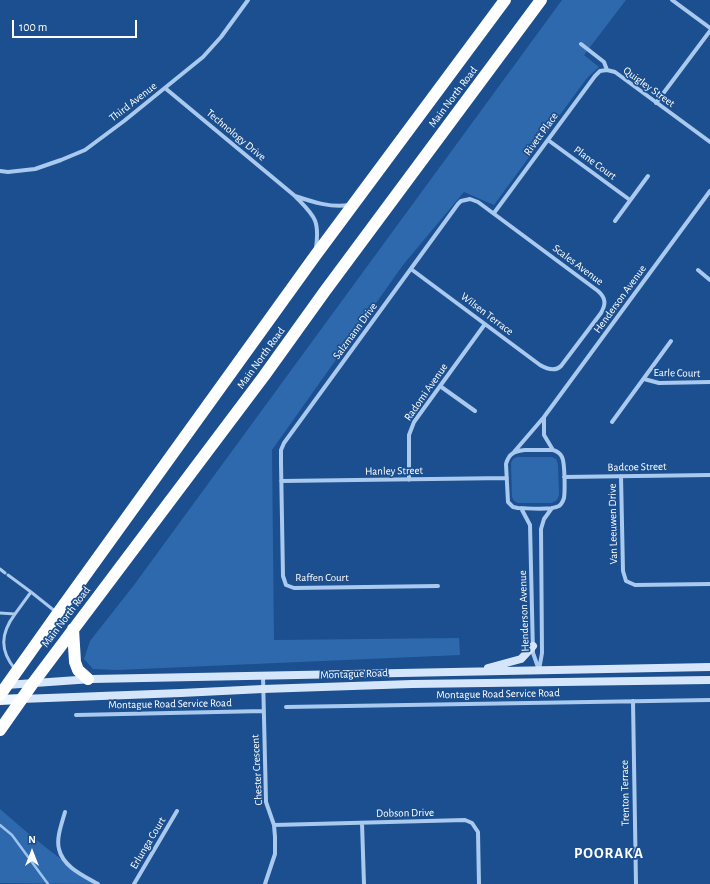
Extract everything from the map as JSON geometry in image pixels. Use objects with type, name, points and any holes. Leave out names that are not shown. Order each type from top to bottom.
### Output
[{"type":"highway","name":"Main North Road","points":[[2,689],[17,671],[352,205],[505,0]]},
{"type":"highway","name":"Main North Road","points":[[0,730],[21,699],[264,376],[353,253],[541,0]]},
{"type":"highway","points":[[73,629],[74,662],[78,670],[88,679]]},
{"type":"main road","points":[[478,671],[521,659],[533,646]]},
{"type":"main road","name":"Montague Road","points":[[2,689],[33,683],[88,679],[710,667]]},
{"type":"main road","points":[[539,670],[539,683]]},
{"type":"main road","name":"Montague Road","points":[[0,700],[412,684],[710,680]]},
{"type":"street","name":"Third Avenue","points":[[0,171],[23,171],[76,155],[85,150],[124,121],[211,49],[248,0]]},
{"type":"street","points":[[656,103],[710,29],[672,0]]},
{"type":"street","name":"Quigley Street","points":[[581,44],[604,62],[607,70],[614,72],[710,142]]},
{"type":"street","name":"Rivett Place","points":[[494,213],[597,74],[607,70]]},
{"type":"street","name":"Technology Drive","points":[[165,88],[295,196],[314,215],[318,235],[315,256]]},
{"type":"street","name":"Plane Court","points":[[548,140],[630,200]]},
{"type":"street","points":[[615,221],[648,176]]},
{"type":"street","name":"Henderson Avenue","points":[[514,452],[544,417],[710,191]]},
{"type":"street","name":"Technology Drive","points":[[295,196],[329,205],[352,205]]},
{"type":"street","name":"Scales Avenue","points":[[465,200],[474,200],[494,213],[598,291],[604,299],[605,306],[601,314],[561,366],[555,370]]},
{"type":"street","name":"Salzmann Drive","points":[[281,481],[282,446],[458,204],[465,200]]},
{"type":"street","name":"Wilsen Terrace","points":[[411,269],[543,367],[555,370]]},
{"type":"street","points":[[698,270],[710,280]]},
{"type":"street","name":"Radomi Avenue","points":[[409,480],[411,428],[485,324]]},
{"type":"street","name":"Earle Court","points":[[612,422],[671,341]]},
{"type":"street","name":"Earle Court","points":[[644,379],[659,383],[710,382]]},
{"type":"street","points":[[440,386],[475,411]]},
{"type":"street","points":[[544,417],[544,435],[553,450]]},
{"type":"street","points":[[525,450],[553,450],[557,451],[562,456],[564,477],[563,500],[558,506],[552,508],[521,508],[513,507],[508,502],[506,464],[508,458],[514,452],[525,450]]},
{"type":"street","name":"Badcoe Street","points":[[564,477],[710,475]]},
{"type":"street","name":"Van Leeuwen Drive","points":[[621,476],[623,575],[626,581],[635,586],[710,584]]},
{"type":"street","name":"Hanley Street","points":[[281,481],[507,478]]},
{"type":"street","name":"Raffen Court","points":[[281,481],[283,576],[286,585],[294,588],[438,586]]},
{"type":"street","name":"Henderson Avenue","points":[[521,508],[530,526],[533,653],[539,670]]},
{"type":"street","name":"Henderson Avenue","points":[[539,670],[542,653],[541,529],[544,519],[552,508]]},
{"type":"street","name":"Chester Crescent","points":[[263,676],[266,802],[274,825],[276,837],[275,854],[265,884]]},
{"type":"street","name":"Montague Road Service Road","points":[[286,707],[710,700]]},
{"type":"street","name":"Trenton Terrace","points":[[633,701],[636,884]]},
{"type":"street","name":"Montague Road Service Road","points":[[76,715],[264,711]]},
{"type":"street","name":"Erlunga Court","points":[[134,884],[177,811]]},
{"type":"street","points":[[65,812],[59,839],[59,849],[71,868],[98,884]]},
{"type":"street","name":"Dobson Drive","points":[[274,825],[465,820],[472,823],[478,832],[479,884]]},
{"type":"street","points":[[362,823],[364,884]]},
{"type":"lane","points":[[0,569],[58,613]]},
{"type":"lane","points":[[17,671],[7,662],[0,645],[7,624],[32,592]]},
{"type":"lane","points":[[0,612],[15,614]]},
{"type":"shaded area","points":[[562,0],[626,0],[584,55],[599,67],[587,78],[494,205],[464,192],[403,265],[272,450],[274,640],[459,638],[460,655],[117,670],[93,669],[84,659],[90,641],[134,585]]},
{"type":"shaded area","points":[[517,457],[552,457],[556,459],[558,464],[559,495],[557,500],[552,503],[518,503],[514,501],[512,497],[511,463],[513,459]]},
{"type":"shaded area","points":[[0,809],[48,849],[98,884],[0,883]]},
{"type":"waterway","points":[[0,825],[12,835],[48,884]]},
{"type":"district","name":"POORAKA","points":[[609,853]]}]
